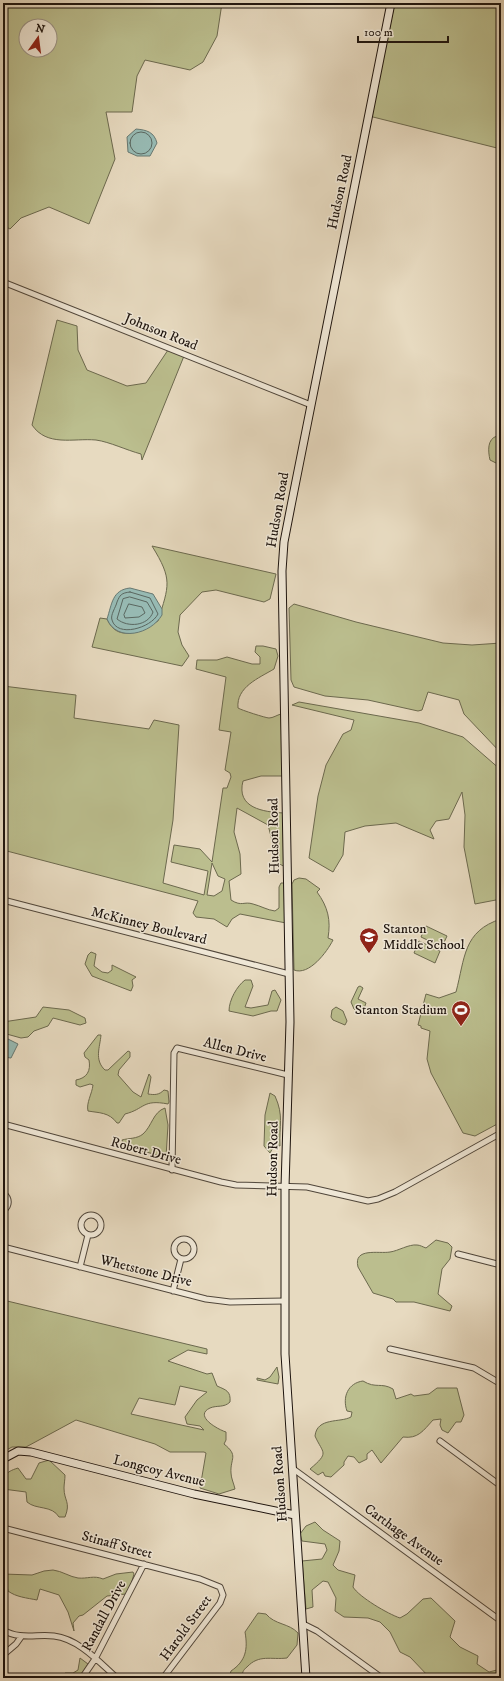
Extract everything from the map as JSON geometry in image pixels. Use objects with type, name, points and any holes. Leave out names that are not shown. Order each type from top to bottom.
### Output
[{"type":"street","name":"Hudson Road","points":[[306,1678],[286,1372],[285,1187],[290,974],[282,572],[286,530],[391,3]]},
{"type":"street","name":"Johnson Road","points":[[3,282],[311,404]]},
{"type":"street","name":"McKinney Boulevard","points":[[3,900],[290,974]]},
{"type":"street","name":"Allen Drive","points":[[172,1170],[173,1057],[177,1048],[288,1075]]},
{"type":"street","name":"Robert Drive","points":[[3,1124],[172,1170],[232,1184],[313,1188],[360,1201],[378,1199],[501,1133]]},
{"type":"street","points":[[3,1193],[9,1202],[7,1208],[3,1211]]},
{"type":"street","points":[[93,1215],[100,1222],[101,1228],[94,1235],[88,1235],[83,1231],[81,1224],[86,1216],[93,1215]]},
{"type":"street","points":[[80,1267],[88,1235]]},
{"type":"street","points":[[186,1239],[192,1242],[193,1252],[190,1257],[181,1258],[175,1254],[174,1245],[179,1240],[186,1239]]},
{"type":"street","name":"Whetstone Drive","points":[[3,1247],[217,1301],[285,1301]]},
{"type":"street","points":[[458,1254],[501,1265]]},
{"type":"street","points":[[173,1290],[181,1258]]},
{"type":"street","points":[[390,1350],[474,1368],[501,1384]]},
{"type":"street","points":[[440,1441],[501,1486]]},
{"type":"street","name":"Longcoy Avenue","points":[[3,1459],[18,1451],[31,1452],[194,1494],[295,1515]]},
{"type":"street","name":"Carthage Avenue","points":[[292,1468],[501,1621]]},
{"type":"street","name":"Stinaff Street","points":[[3,1528],[211,1582],[220,1587],[223,1591]]},
{"type":"street","name":"Randall Drive","points":[[82,1678],[95,1659],[144,1564]]},
{"type":"street","name":"Harold Street","points":[[163,1678],[220,1603],[224,1595],[223,1591]]},
{"type":"street","points":[[303,1624],[317,1631],[382,1678]]},
{"type":"street","points":[[3,1630],[21,1637],[61,1637],[77,1644],[117,1678]]},
{"type":"street","points":[[3,1655],[16,1644],[21,1637]]},
{"type":"green space","points":[[3,3],[222,3],[217,36],[203,62],[190,70],[145,60],[137,76],[132,112],[106,112],[115,159],[89,224],[49,207],[21,218],[10,229],[3,225]]},
{"type":"green space","points":[[395,3],[501,3],[501,149],[369,116]]},
{"type":"green space","points":[[57,320],[77,326],[78,350],[87,370],[127,386],[146,383],[168,350],[184,356],[142,460],[141,454],[101,441],[53,439],[38,432],[32,425]]},
{"type":"green space","points":[[497,436],[501,437],[501,459],[496,463],[490,460],[489,446],[491,440]]},
{"type":"green space","points":[[152,546],[276,574],[270,599],[264,602],[216,590],[202,592],[180,615],[178,632],[182,645],[189,656],[182,666],[92,647],[100,618],[107,619],[112,627],[123,633],[137,631],[158,621],[165,599],[167,583],[163,567]]},
{"type":"green space","points":[[294,604],[356,622],[443,643],[472,645],[501,643],[501,753],[464,714],[459,700],[428,692],[422,710],[418,711],[368,700],[325,696],[294,687],[291,680],[289,608]]},
{"type":"green space","points":[[256,646],[263,646],[276,649],[278,656],[274,669],[255,680],[241,694],[238,701],[238,708],[269,718],[281,714],[283,776],[261,776],[243,781],[242,790],[247,803],[253,807],[260,810],[284,813],[285,867],[278,863],[268,825],[237,808],[234,832],[240,854],[241,874],[229,881],[231,900],[240,904],[253,904],[275,911],[279,908],[279,887],[281,883],[285,883],[286,923],[240,914],[232,919],[227,927],[214,919],[196,917],[193,913],[198,901],[3,850],[3,686],[76,695],[74,718],[149,729],[154,720],[179,725],[173,820],[163,883],[204,895],[208,871],[171,862],[174,845],[200,849],[212,862],[223,788],[227,788],[231,777],[230,773],[225,770],[231,732],[219,730],[226,677],[196,669],[197,660],[217,660],[227,657],[252,664],[260,664],[260,657],[255,652]],"holes":[[[212,863],[218,876],[225,879],[222,891],[214,896],[207,895]]]},
{"type":"green space","points":[[299,702],[419,723],[463,737],[501,770],[501,899],[475,904],[464,847],[465,815],[462,792],[449,819],[436,821],[430,830],[434,839],[396,823],[365,826],[345,832],[343,855],[333,872],[309,858],[318,796],[326,765],[343,734],[351,730],[354,720],[292,705]]},
{"type":"green space","points":[[299,878],[306,879],[320,889],[317,892],[324,903],[329,919],[328,938],[333,940],[317,962],[306,970],[300,971],[294,970],[292,884],[294,880]]},
{"type":"green space","name":"Stanton Stadium","points":[[501,919],[501,1122],[475,1136],[463,1133],[431,1073],[427,1059],[430,1031],[421,1028],[421,1026],[418,1025],[426,994],[439,998],[456,992],[464,957],[472,938],[489,924]]},
{"type":"green space","points":[[426,926],[447,936],[442,947],[421,937]]},
{"type":"green space","points":[[419,941],[440,951],[435,963],[414,953]]},
{"type":"green space","points":[[91,952],[96,954],[94,966],[102,972],[108,973],[112,970],[112,965],[136,977],[132,980],[133,986],[131,991],[92,976],[85,964],[88,955]]},
{"type":"green space","points":[[245,980],[251,980],[253,986],[245,1007],[251,1008],[268,1005],[272,991],[275,990],[281,1000],[277,1011],[271,1011],[253,1016],[229,1011],[230,1002],[234,994]]},
{"type":"green space","points":[[360,986],[363,988],[358,999],[366,1003],[362,1014],[354,1009],[351,1002],[358,987]]},
{"type":"green space","points":[[43,1007],[69,1010],[85,1018],[86,1023],[80,1025],[53,1018],[48,1026],[34,1031],[28,1037],[21,1038],[3,1033],[3,1022],[36,1017]]},
{"type":"green space","points":[[336,1007],[343,1011],[347,1021],[345,1025],[333,1020],[331,1017],[332,1010]]},
{"type":"green space","points":[[98,1035],[101,1035],[99,1058],[105,1070],[108,1070],[128,1051],[130,1052],[130,1057],[119,1070],[118,1075],[133,1092],[141,1097],[149,1074],[151,1077],[148,1094],[157,1094],[164,1090],[168,1091],[168,1104],[153,1103],[144,1105],[125,1114],[119,1123],[107,1115],[88,1111],[93,1085],[90,1084],[80,1087],[76,1085],[76,1080],[83,1078],[89,1071],[89,1060],[85,1057],[84,1053]]},
{"type":"green space","points":[[270,1093],[275,1096],[278,1103],[280,1146],[275,1144],[270,1153],[264,1146],[265,1115]]},
{"type":"green space","points":[[165,1108],[168,1125],[166,1157],[142,1151],[124,1144],[122,1140],[141,1136],[149,1127],[155,1116]]},
{"type":"green space","points":[[436,1240],[448,1243],[452,1247],[450,1259],[442,1269],[438,1294],[452,1306],[450,1311],[414,1302],[396,1302],[393,1299],[373,1293],[358,1267],[357,1261],[359,1256],[363,1254],[390,1252],[414,1245],[419,1245],[426,1248]]},
{"type":"green space","points":[[3,1300],[207,1349],[207,1354],[188,1350],[168,1361],[207,1374],[212,1373],[217,1386],[229,1393],[230,1402],[228,1404],[210,1408],[204,1415],[213,1426],[226,1432],[226,1440],[224,1444],[233,1454],[231,1475],[235,1489],[219,1494],[200,1488],[206,1453],[204,1452],[170,1452],[155,1444],[76,1420],[26,1447],[12,1447],[3,1452]],"holes":[[[180,1386],[207,1392],[197,1400],[185,1417],[187,1424],[200,1426],[204,1430],[131,1414],[139,1398],[175,1405]]]},
{"type":"green space","points":[[277,1367],[279,1377],[278,1384],[257,1380],[257,1378],[265,1380],[270,1377]]},
{"type":"green space","points":[[363,1381],[371,1385],[385,1386],[393,1389],[396,1399],[411,1394],[414,1396],[429,1394],[437,1388],[457,1388],[464,1415],[461,1422],[456,1422],[448,1433],[442,1430],[440,1425],[441,1419],[433,1420],[423,1431],[413,1437],[403,1437],[381,1463],[372,1450],[367,1454],[367,1459],[359,1463],[354,1457],[348,1456],[344,1462],[344,1465],[331,1477],[325,1476],[323,1472],[318,1475],[310,1469],[320,1459],[323,1453],[315,1436],[317,1430],[324,1423],[351,1417],[352,1412],[347,1411],[345,1401],[346,1396],[353,1385]]},
{"type":"green space","points":[[49,1460],[65,1475],[64,1492],[67,1502],[67,1512],[65,1517],[59,1517],[56,1513],[48,1509],[35,1506],[27,1502],[26,1492],[3,1489],[4,1478],[10,1471],[18,1468],[26,1479],[31,1479],[39,1463]]},
{"type":"green space","points":[[315,1522],[323,1530],[340,1541],[339,1551],[333,1565],[338,1570],[355,1575],[353,1587],[361,1596],[381,1609],[400,1618],[407,1614],[423,1599],[431,1598],[455,1621],[450,1637],[460,1647],[478,1656],[477,1664],[489,1672],[501,1669],[501,1678],[430,1678],[410,1657],[400,1652],[390,1632],[380,1622],[368,1618],[344,1617],[335,1611],[336,1598],[328,1582],[323,1581],[312,1590],[313,1607],[306,1609],[302,1561],[322,1559],[327,1550],[325,1544],[302,1541],[300,1534],[306,1526]]},
{"type":"green space","points":[[53,1570],[81,1578],[97,1577],[103,1579],[116,1574],[133,1572],[134,1574],[130,1588],[126,1594],[107,1596],[83,1615],[79,1616],[73,1623],[74,1631],[68,1612],[59,1595],[40,1589],[37,1600],[14,1595],[8,1591],[7,1586],[3,1585],[3,1574],[32,1575]]},
{"type":"green space","points":[[258,1613],[266,1614],[270,1618],[290,1627],[298,1633],[297,1645],[287,1658],[266,1658],[256,1660],[245,1669],[242,1678],[229,1678],[231,1671],[243,1659],[246,1649],[245,1632]]},
{"type":"green space","points":[[80,1658],[88,1664],[79,1678],[53,1678],[62,1676],[65,1673],[73,1673],[78,1670]]},
{"type":"water","points":[[136,129],[150,132],[156,139],[157,143],[150,156],[137,156],[128,152],[127,137]]},
{"type":"water","points":[[130,588],[153,594],[162,609],[162,615],[157,622],[142,631],[126,633],[118,631],[107,619],[116,595],[124,589]]},
{"type":"water","points":[[8,1039],[18,1044],[11,1058],[3,1057],[3,1041]]},
{"type":"place","name":"Stanton Middle School","points":[[369,954]]},
{"type":"place","name":"Stanton Stadium","points":[[461,1027]]}]
